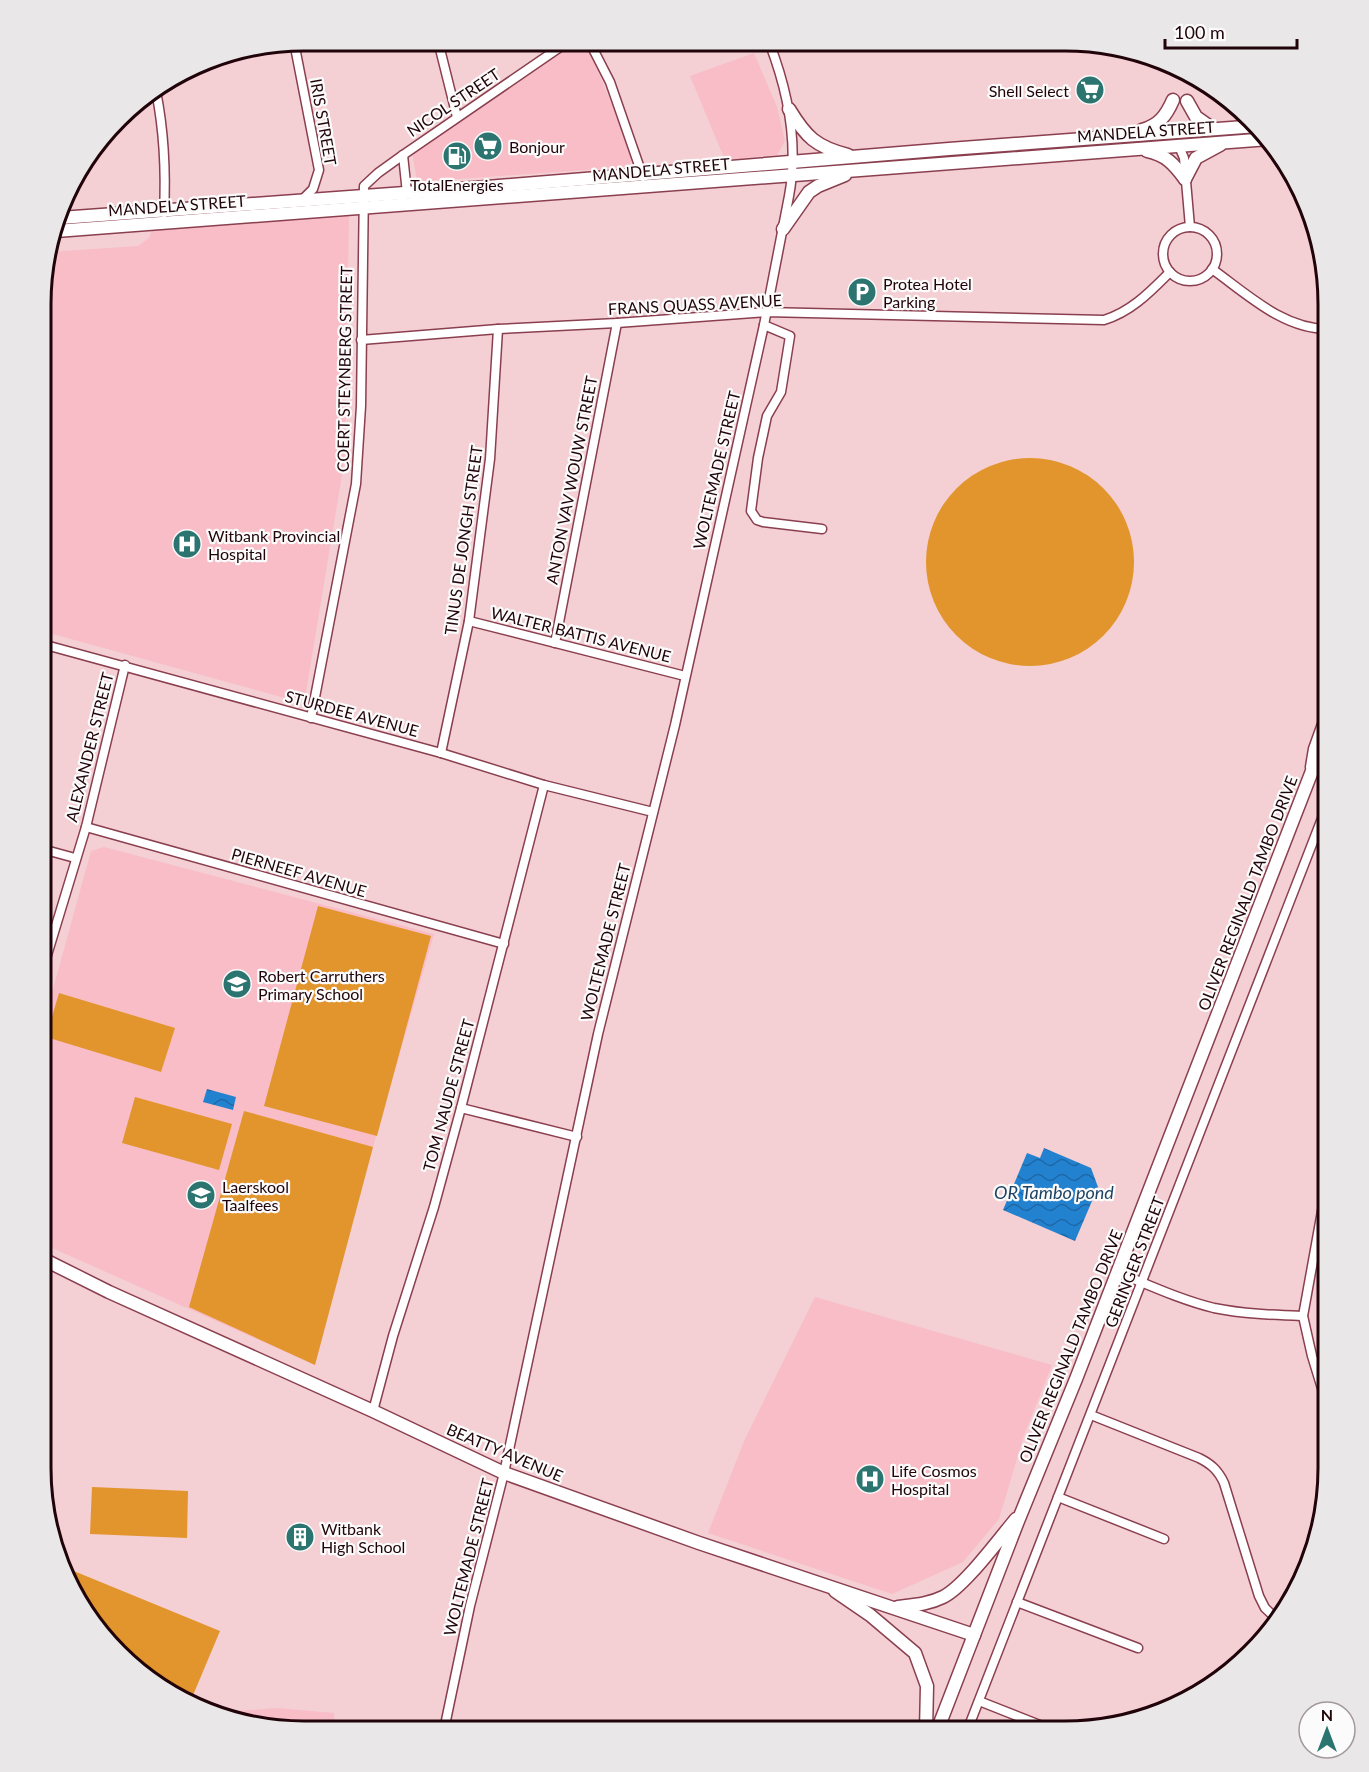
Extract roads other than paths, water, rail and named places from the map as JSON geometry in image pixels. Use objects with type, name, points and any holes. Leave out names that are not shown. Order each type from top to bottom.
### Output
[{"type":"main road","points":[[1123,135],[1158,123],[1168,111],[1173,100]]},
{"type":"main road","points":[[1187,101],[1196,117],[1213,129]]},
{"type":"main road","points":[[789,109],[802,130],[818,144],[855,157]]},
{"type":"main road","name":"MANDELA STREET","points":[[66,218],[164,217],[362,202],[643,187],[793,169],[855,157],[1246,127]]},
{"type":"main road","name":"MANDELA STREET","points":[[62,230],[301,201],[362,202],[407,193],[643,174],[793,169],[858,170],[1257,140]]},
{"type":"main road","points":[[1137,148],[1166,157],[1185,179],[1196,158],[1227,142]]},
{"type":"main road","points":[[783,229],[809,192],[858,170]]},
{"type":"main road","name":"OLIVER REGINALD TAMBO DRIVE","points":[[941,1721],[1312,771],[1318,741]]},
{"type":"main road","name":"OLIVER REGINALD TAMBO DRIVE","points":[[1312,771],[1318,763]]},
{"type":"main road","name":"BEATTY AVENUE","points":[[51,1263],[109,1292],[504,1473],[699,1543],[974,1635]]},
{"type":"main road","points":[[894,1607],[927,1604],[946,1596],[959,1586],[1022,1511]]},
{"type":"main road","points":[[822,1583],[870,1615],[915,1653],[927,1686],[926,1721]]},
{"type":"street","points":[[440,51],[457,117]]},
{"type":"street","name":"NICOL STREET","points":[[362,202],[364,186],[403,154],[554,51]]},
{"type":"street","points":[[594,51],[610,82],[643,174],[643,187]]},
{"type":"street","name":"WOLTEMADE STREET","points":[[446,1721],[471,1606],[504,1473],[598,1034],[675,724],[764,325],[783,229],[793,169],[789,109],[784,85],[772,51]]},
{"type":"street","name":"IRIS STREET","points":[[296,52],[319,170],[313,189],[301,201]]},
{"type":"street","points":[[157,98],[163,135],[164,217]]},
{"type":"street","points":[[1183,131],[1190,227]]},
{"type":"street","points":[[403,154],[407,193]]},
{"type":"street","name":"COERT STEYNBERG STREET","points":[[311,718],[356,484],[361,406],[362,202]]},
{"type":"street","points":[[1190,227],[1199,229],[1212,239],[1217,254],[1212,269],[1197,280],[1178,278],[1170,272],[1163,255],[1166,242],[1175,232],[1190,227]]},
{"type":"street","points":[[1212,269],[1292,323],[1318,328]]},
{"type":"street","name":"FRANS QUASS AVENUE","points":[[361,340],[766,312],[1095,321],[1111,318],[1131,308],[1170,272]]},
{"type":"street","name":"ANTON VAV WOUW STREET","points":[[555,643],[617,323]]},
{"type":"street","points":[[764,325],[790,336],[781,392],[767,416],[758,458],[751,510],[757,520],[763,522],[822,529]]},
{"type":"street","name":"TINUS DE JONGH STREET","points":[[441,753],[468,621],[490,459],[498,329]]},
{"type":"street","name":"WALTER BATTIS AVENUE","points":[[468,621],[685,676]]},
{"type":"street","name":"STURDEE AVENUE","points":[[51,646],[441,753],[544,785],[653,812]]},
{"type":"street","name":"ALEXANDER STREET","points":[[51,941],[86,827],[125,665]]},
{"type":"street","name":"TOM NAUDE STREET","points":[[373,1411],[393,1336],[434,1207],[544,785]]},
{"type":"street","name":"PIERNEEF AVENUE","points":[[86,827],[504,944]]},
{"type":"street","name":"GERINGER STREET","points":[[972,1721],[1318,829]]},
{"type":"street","points":[[51,851],[75,858]]},
{"type":"street","points":[[461,1108],[577,1137]]},
{"type":"street","points":[[1318,1233],[1303,1316],[1318,1376]]},
{"type":"street","points":[[1117,1272],[1174,1295],[1215,1308],[1238,1312],[1303,1316]]},
{"type":"street","points":[[1091,1414],[1198,1458],[1219,1472],[1259,1596],[1264,1608],[1271,1614]]},
{"type":"street","points":[[1058,1497],[1164,1539]]},
{"type":"street","points":[[1017,1602],[1138,1648]]},
{"type":"street","points":[[979,1701],[1030,1721]]},
{"type":"water","points":[[207,1089],[236,1097],[233,1110],[203,1102]]},
{"type":"water","name":"OR Tambo pond","points":[[1044,1148],[1091,1168],[1098,1187],[1075,1241],[1003,1210],[1027,1153],[1040,1158]]},
{"type":"place","name":"Shell Select","points":[[1090,90]]},
{"type":"place","name":"Bonjour","points":[[488,146]]},
{"type":"place","name":"TotalEnergies","points":[[457,156]]},
{"type":"place","name":"Protea Hotel Parking","points":[[862,292]]},
{"type":"place","name":"Witbank Provincial Hospital","points":[[187,544]]},
{"type":"place","name":"Robert Carruthers Primary School","points":[[237,984]]},
{"type":"place","name":"Laerskool Taalfees","points":[[201,1195]]},
{"type":"place","name":"Life Cosmos Hospital","points":[[870,1479]]},
{"type":"place","name":"Witbank High School","points":[[300,1537]]}]
